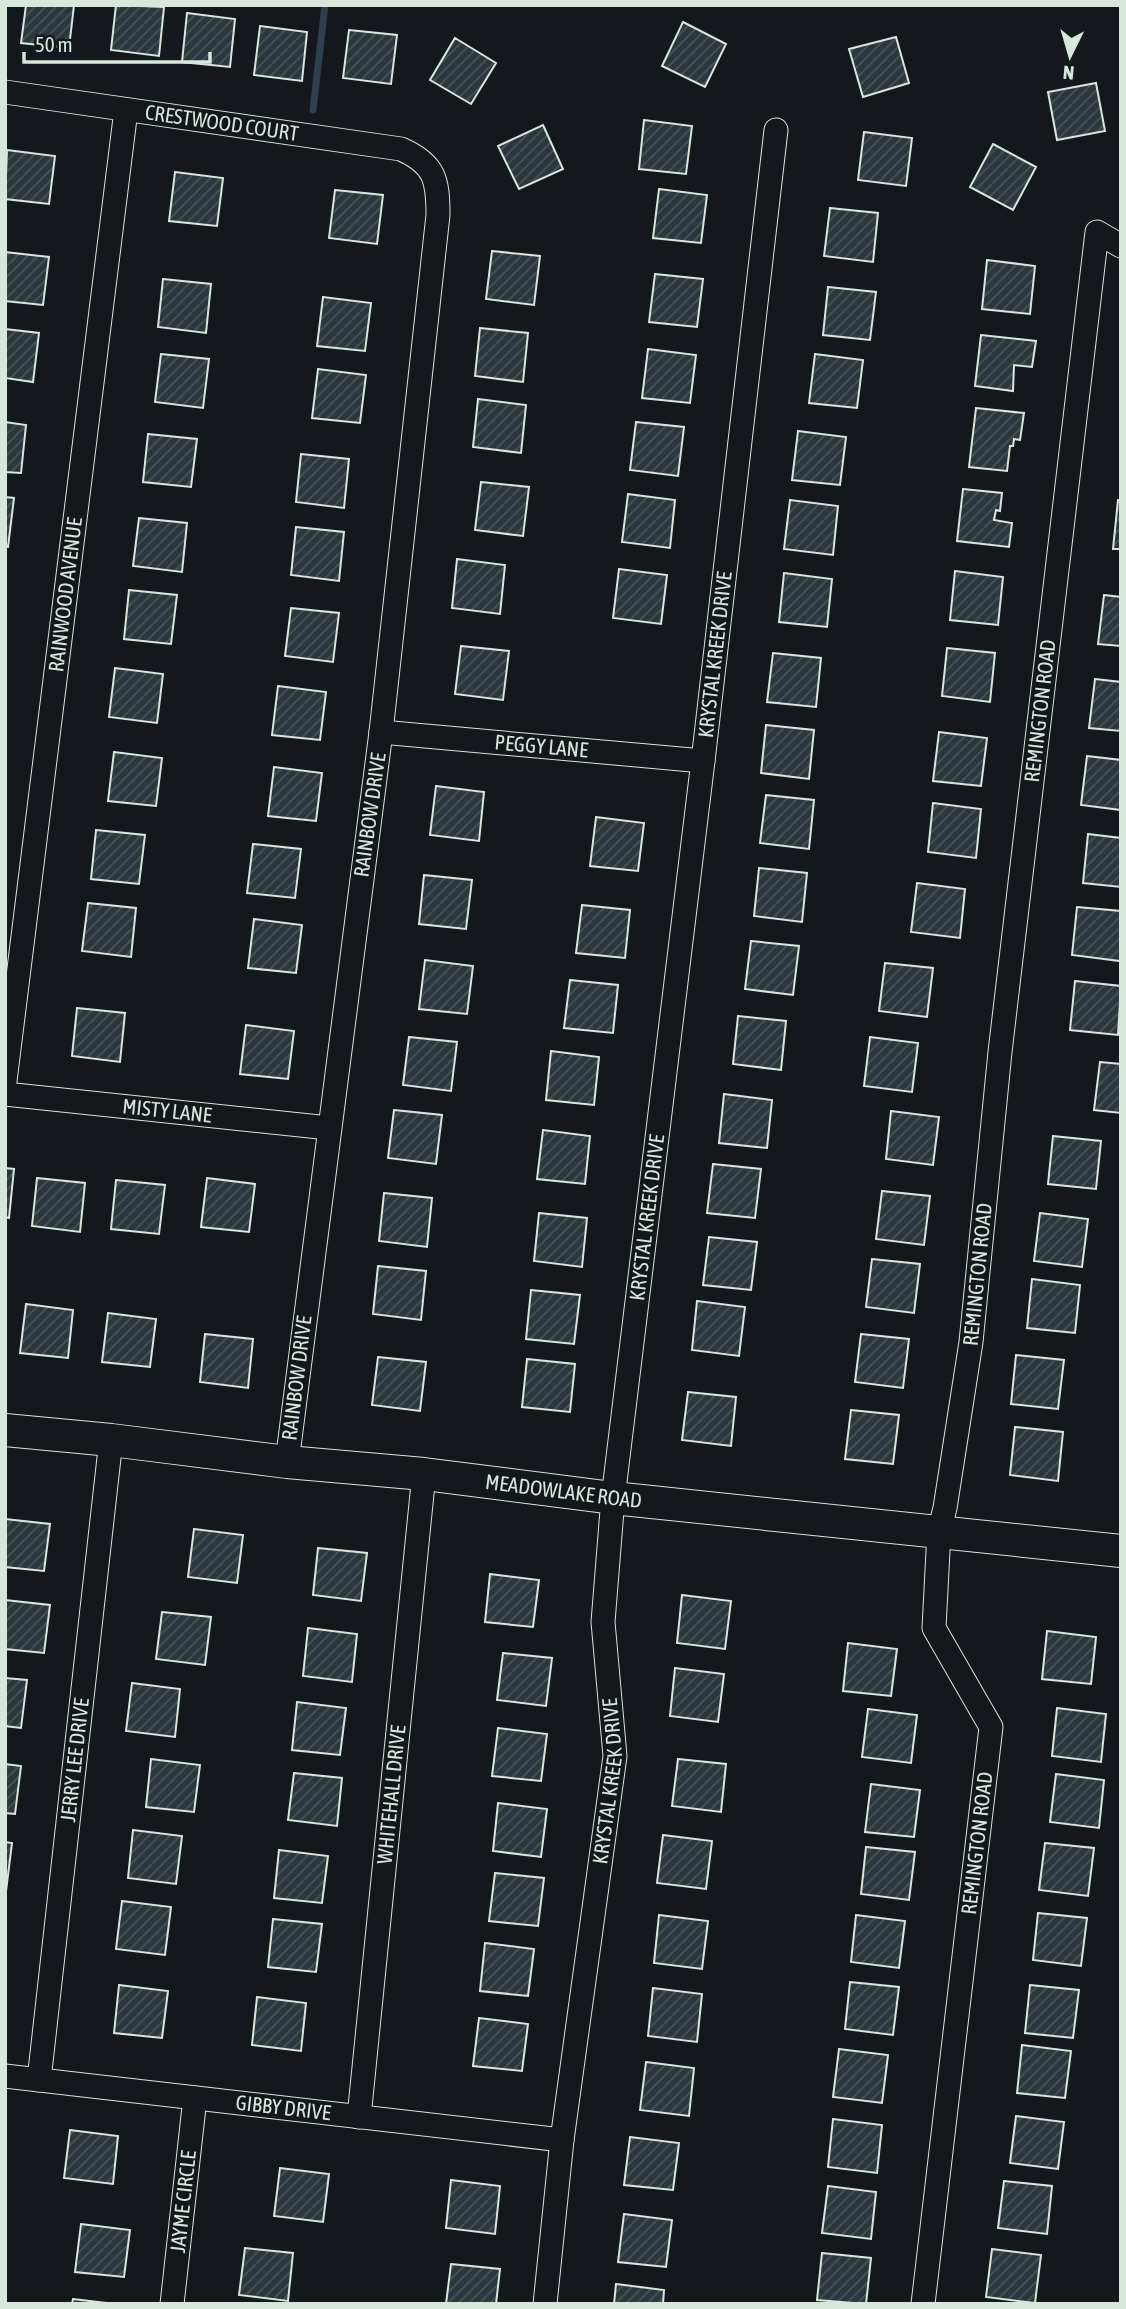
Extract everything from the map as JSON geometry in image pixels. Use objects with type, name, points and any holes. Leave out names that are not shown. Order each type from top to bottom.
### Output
[{"type":"street","name":"CRESTWOOD COURT","points":[[5,92],[383,145],[418,156],[431,169]]},
{"type":"street","name":"RAINWOOD AVENUE","points":[[5,1081],[127,110]]},
{"type":"street","name":"KRYSTAL KREEK DRIVE","points":[[545,2304],[562,2140],[615,1756],[603,1622],[613,1498],[703,761],[776,130]]},
{"type":"street","name":"RAINBOW DRIVE","points":[[287,1462],[381,732],[438,215],[438,190],[431,169]]},
{"type":"street","name":"REMINGTON ROAD","points":[[923,2304],[991,1727],[934,1628],[939,1532],[971,1342],[1000,1052],[1097,232],[1121,246]]},
{"type":"street","name":"PEGGY LANE","points":[[381,732],[703,761]]},
{"type":"street","name":"MISTY LANE","points":[[5,1094],[329,1128]]},
{"type":"street","name":"MEADOWLAKE ROAD","points":[[5,1430],[1121,1551]]},
{"type":"street","name":"JERRY LEE DRIVE","points":[[39,2080],[111,1440]]},
{"type":"street","name":"WHITEHALL DRIVE","points":[[359,2117],[424,1474]]},
{"type":"street","name":"GIBBY DRIVE","points":[[5,2076],[562,2140]]},
{"type":"street","name":"JAYME CIRCLE","points":[[172,2304],[195,2098]]},
{"type":"building","points":[[26,5],[74,5],[69,48],[21,43]]},
{"type":"building","points":[[116,5],[164,7],[159,56],[111,50]]},
{"type":"building","points":[[187,13],[235,19],[230,67],[182,62]]},
{"type":"building","points":[[683,22],[726,44],[705,87],[662,66]]},
{"type":"building","points":[[260,26],[307,32],[302,81],[254,75]]},
{"type":"building","points":[[349,30],[397,35],[391,84],[343,78]]},
{"type":"building","points":[[896,37],[909,83],[863,97],[849,49]]},
{"type":"building","points":[[455,38],[496,63],[471,104],[430,80]]},
{"type":"building","points":[[1096,83],[1105,131],[1057,140],[1048,92]]},
{"type":"building","points":[[644,120],[692,126],[686,174],[639,169]]},
{"type":"building","points":[[543,125],[563,169],[519,189],[498,146]]},
{"type":"building","points":[[864,132],[912,138],[906,186],[858,180]]},
{"type":"building","points":[[993,144],[1036,167],[1013,210],[970,187]]},
{"type":"building","points":[[7,150],[55,156],[49,204],[5,199]]},
{"type":"building","points":[[175,172],[223,178],[217,226],[169,221]]},
{"type":"building","points":[[659,189],[707,195],[701,243],[653,238]]},
{"type":"building","points":[[335,190],[383,195],[377,244],[329,238]]},
{"type":"building","points":[[830,208],[878,213],[873,262],[824,256]]},
{"type":"building","points":[[492,251],[540,256],[534,305],[486,299]]},
{"type":"building","points":[[5,252],[49,257],[43,305],[5,301]]},
{"type":"building","points":[[987,260],[1035,266],[1030,314],[982,309]]},
{"type":"building","points":[[655,274],[703,279],[697,327],[649,322]]},
{"type":"building","points":[[163,279],[211,284],[206,333],[158,327]]},
{"type":"building","points":[[828,287],[876,292],[870,340],[823,335]]},
{"type":"building","points":[[323,297],[371,303],[365,351],[317,346]]},
{"type":"building","points":[[480,328],[528,333],[523,382],[475,376]]},
{"type":"building","points":[[5,329],[39,333],[33,382],[5,378]]},
{"type":"building","points":[[981,335],[1036,341],[1032,367],[1014,365],[1013,391],[975,386]]},
{"type":"building","points":[[648,349],[696,355],[690,403],[642,398]]},
{"type":"building","points":[[161,354],[209,359],[203,408],[155,402]]},
{"type":"building","points":[[815,354],[863,360],[857,408],[809,403]]},
{"type":"building","points":[[318,369],[366,375],[360,423],[312,418]]},
{"type":"building","points":[[478,399],[526,405],[521,453],[473,447]]},
{"type":"building","points":[[976,408],[1024,413],[1020,440],[1014,439],[1013,446],[1010,446],[1007,471],[969,467]]},
{"type":"building","points":[[5,422],[26,425],[21,473],[5,472]]},
{"type":"building","points":[[636,422],[684,427],[678,476],[630,470]]},
{"type":"building","points":[[798,431],[846,437],[840,485],[792,480]]},
{"type":"building","points":[[148,434],[197,439],[191,487],[143,482]]},
{"type":"building","points":[[301,454],[349,459],[344,508],[296,502]]},
{"type":"building","points":[[481,482],[529,487],[523,536],[475,530]]},
{"type":"building","points":[[963,489],[1002,493],[1000,511],[996,510],[994,520],[1012,523],[1009,547],[957,541]]},
{"type":"building","points":[[628,494],[675,500],[670,548],[622,542]]},
{"type":"building","points":[[5,497],[14,498],[8,547],[5,546]]},
{"type":"building","points":[[790,500],[838,506],[833,555],[784,549]]},
{"type":"building","points":[[1118,500],[1121,500],[1121,549],[1113,549]]},
{"type":"building","points":[[139,518],[187,523],[182,572],[133,566]]},
{"type":"building","points":[[296,527],[344,532],[339,581],[291,575]]},
{"type":"building","points":[[457,559],[505,565],[500,614],[452,608]]},
{"type":"building","points":[[619,569],[667,575],[661,624],[613,618]]},
{"type":"building","points":[[955,571],[1003,577],[998,625],[950,620]]},
{"type":"building","points":[[784,573],[832,579],[827,627],[779,622]]},
{"type":"building","points":[[129,590],[177,595],[171,644],[124,639]]},
{"type":"building","points":[[1104,595],[1121,597],[1121,646],[1098,644]]},
{"type":"building","points":[[291,608],[339,613],[333,662],[285,656]]},
{"type":"building","points":[[461,646],[509,651],[503,700],[455,694]]},
{"type":"building","points":[[947,648],[995,653],[990,702],[942,696]]},
{"type":"building","points":[[773,653],[821,658],[816,707],[767,702]]},
{"type":"building","points":[[115,668],[163,674],[157,723],[109,717]]},
{"type":"building","points":[[1095,679],[1121,682],[1121,731],[1089,728]]},
{"type":"building","points":[[278,686],[326,692],[320,740],[272,735]]},
{"type":"building","points":[[766,725],[814,730],[809,779],[761,773]]},
{"type":"building","points":[[939,732],[987,738],[981,786],[933,781]]},
{"type":"building","points":[[114,752],[162,758],[156,806],[108,801]]},
{"type":"building","points":[[1087,756],[1121,760],[1121,810],[1081,805]]},
{"type":"building","points":[[274,767],[322,773],[316,821],[268,816]]},
{"type":"building","points":[[436,786],[484,792],[479,841],[430,835]]},
{"type":"building","points":[[766,795],[814,800],[809,849],[760,843]]},
{"type":"building","points":[[933,803],[981,809],[976,858],[928,852]]},
{"type":"building","points":[[596,817],[644,823],[638,871],[590,866]]},
{"type":"building","points":[[96,830],[145,835],[139,884],[91,879]]},
{"type":"building","points":[[1088,834],[1121,838],[1121,887],[1083,883]]},
{"type":"building","points":[[253,844],[301,849],[295,898],[247,893]]},
{"type":"building","points":[[759,868],[807,873],[802,922],[754,916]]},
{"type":"building","points":[[424,875],[472,880],[466,929],[419,924]]},
{"type":"building","points":[[917,883],[965,889],[960,938],[911,932]]},
{"type":"building","points":[[88,903],[136,908],[131,957],[82,951]]},
{"type":"building","points":[[582,905],[630,910],[625,958],[576,953]]},
{"type":"building","points":[[1077,907],[1121,911],[1120,961],[1072,955]]},
{"type":"building","points":[[254,919],[302,925],[296,973],[248,968]]},
{"type":"building","points":[[751,941],[799,946],[793,995],[745,989]]},
{"type":"building","points":[[425,960],[473,966],[467,1014],[419,1009]]},
{"type":"building","points":[[885,963],[933,968],[927,1017],[879,1011]]},
{"type":"building","points":[[570,980],[618,985],[613,1033],[564,1028]]},
{"type":"building","points":[[1075,981],[1121,986],[1118,1035],[1070,1030]]},
{"type":"building","points":[[77,1008],[125,1013],[120,1062],[72,1056]]},
{"type":"building","points":[[738,1016],[786,1021],[781,1070],[733,1064]]},
{"type":"building","points":[[246,1025],[294,1031],[288,1079],[240,1074]]},
{"type":"building","points":[[409,1037],[457,1042],[451,1091],[403,1085]]},
{"type":"building","points":[[870,1037],[918,1043],[912,1092],[864,1086]]},
{"type":"building","points":[[551,1051],[599,1057],[594,1105],[546,1100]]},
{"type":"building","points":[[1100,1062],[1121,1064],[1121,1113],[1094,1110]]},
{"type":"building","points":[[724,1094],[772,1100],[767,1148],[719,1143]]},
{"type":"building","points":[[394,1110],[442,1115],[436,1164],[388,1158]]},
{"type":"building","points":[[891,1111],[939,1117],[933,1165],[886,1159]]},
{"type":"building","points":[[543,1130],[590,1136],[585,1184],[537,1179]]},
{"type":"building","points":[[1053,1136],[1101,1141],[1096,1189],[1048,1184]]},
{"type":"building","points":[[713,1164],[761,1169],[755,1218],[707,1213]]},
{"type":"building","points":[[5,1168],[14,1169],[9,1218],[5,1217]]},
{"type":"building","points":[[37,1178],[85,1183],[80,1232],[32,1226]]},
{"type":"building","points":[[207,1178],[255,1184],[249,1232],[201,1227]]},
{"type":"building","points":[[116,1180],[165,1185],[159,1234],[111,1229]]},
{"type":"building","points":[[882,1191],[930,1196],[924,1245],[876,1239]]},
{"type":"building","points":[[384,1193],[432,1198],[427,1247],[379,1241]]},
{"type":"building","points":[[539,1213],[587,1218],[582,1267],[534,1261]]},
{"type":"building","points":[[1040,1213],[1088,1219],[1082,1267],[1034,1261]]},
{"type":"building","points":[[709,1237],[757,1242],[751,1290],[703,1285]]},
{"type":"building","points":[[872,1259],[920,1264],[914,1313],[866,1307]]},
{"type":"building","points":[[378,1266],[426,1271],[421,1320],[373,1314]]},
{"type":"building","points":[[1032,1279],[1080,1285],[1075,1333],[1027,1328]]},
{"type":"building","points":[[531,1290],[580,1295],[574,1344],[526,1339]]},
{"type":"building","points":[[697,1301],[745,1307],[739,1356],[692,1350]]},
{"type":"building","points":[[26,1304],[73,1310],[68,1358],[20,1353]]},
{"type":"building","points":[[108,1313],[156,1319],[150,1367],[102,1362]]},
{"type":"building","points":[[205,1334],[253,1339],[248,1388],[200,1382]]},
{"type":"building","points":[[861,1334],[909,1339],[903,1388],[855,1382]]},
{"type":"building","points":[[1016,1355],[1064,1360],[1058,1409],[1011,1404]]},
{"type":"building","points":[[378,1357],[426,1362],[420,1411],[372,1405]]},
{"type":"building","points":[[527,1359],[575,1364],[570,1412],[522,1407]]},
{"type":"building","points":[[688,1392],[736,1397],[731,1446],[682,1440]]},
{"type":"building","points":[[851,1410],[899,1415],[893,1464],[845,1459]]},
{"type":"building","points":[[1015,1427],[1063,1432],[1058,1481],[1010,1475]]},
{"type":"building","points":[[5,1519],[50,1524],[44,1571],[5,1567]]},
{"type":"building","points":[[194,1529],[243,1535],[237,1583],[188,1577]]},
{"type":"building","points":[[318,1548],[367,1553],[361,1601],[313,1595]]},
{"type":"building","points":[[490,1574],[539,1580],[533,1627],[485,1622]]},
{"type":"building","points":[[682,1595],[731,1601],[725,1649],[677,1643]]},
{"type":"building","points":[[5,1600],[50,1605],[44,1653],[5,1649]]},
{"type":"building","points":[[162,1612],[211,1617],[205,1665],[156,1659]]},
{"type":"building","points":[[308,1628],[357,1634],[352,1682],[303,1676]]},
{"type":"building","points":[[1047,1631],[1096,1637],[1091,1684],[1042,1679]]},
{"type":"building","points":[[848,1643],[897,1649],[891,1696],[843,1691]]},
{"type":"building","points":[[503,1653],[552,1658],[546,1706],[497,1700]]},
{"type":"building","points":[[675,1668],[724,1674],[718,1722],[670,1716]]},
{"type":"building","points":[[5,1678],[27,1680],[21,1728],[5,1726]]},
{"type":"building","points":[[132,1683],[180,1689],[175,1737],[126,1731]]},
{"type":"building","points":[[297,1702],[346,1708],[340,1755],[292,1750]]},
{"type":"building","points":[[1057,1708],[1106,1714],[1101,1762],[1052,1756]]},
{"type":"building","points":[[868,1709],[917,1715],[911,1763],[862,1757]]},
{"type":"building","points":[[498,1728],[547,1734],[541,1781],[492,1776]]},
{"type":"building","points":[[151,1759],[200,1765],[194,1812],[146,1807]]},
{"type":"building","points":[[678,1759],[726,1764],[721,1812],[672,1806]]},
{"type":"building","points":[[5,1764],[21,1766],[15,1814],[5,1813]]},
{"type":"building","points":[[294,1773],[342,1778],[337,1826],[288,1820]]},
{"type":"building","points":[[1056,1774],[1104,1780],[1099,1828],[1050,1822]]},
{"type":"building","points":[[871,1784],[920,1790],[914,1837],[865,1832]]},
{"type":"building","points":[[498,1803],[547,1809],[541,1857],[493,1851]]},
{"type":"building","points":[[133,1830],[182,1836],[176,1884],[128,1878]]},
{"type":"building","points":[[663,1835],[712,1841],[706,1889],[657,1883]]},
{"type":"building","points":[[5,1842],[12,1843],[6,1891],[5,1891]]},
{"type":"building","points":[[1045,1843],[1094,1848],[1088,1896],[1039,1890]]},
{"type":"building","points":[[866,1847],[915,1852],[909,1900],[861,1894]]},
{"type":"building","points":[[279,1850],[328,1856],[322,1903],[274,1898]]},
{"type":"building","points":[[495,1873],[544,1878],[538,1926],[489,1921]]},
{"type":"building","points":[[122,1901],[171,1907],[165,1955],[116,1949]]},
{"type":"building","points":[[1038,1913],[1087,1918],[1081,1966],[1033,1960]]},
{"type":"building","points":[[659,1915],[708,1921],[702,1969],[654,1963]]},
{"type":"building","points":[[856,1915],[905,1921],[899,1968],[851,1962]]},
{"type":"building","points":[[273,1919],[322,1924],[316,1972],[268,1967]]},
{"type":"building","points":[[485,1943],[534,1949],[528,1996],[480,1991]]},
{"type":"building","points":[[850,1982],[899,1987],[893,2035],[845,2029]]},
{"type":"building","points":[[119,1985],[168,1991],[162,2038],[114,2033]]},
{"type":"building","points":[[1030,1985],[1079,1990],[1073,2038],[1025,2033]]},
{"type":"building","points":[[653,1988],[702,1994],[697,2042],[648,2036]]},
{"type":"building","points":[[257,1997],[306,2003],[301,2051],[252,2045]]},
{"type":"building","points":[[479,2018],[528,2024],[522,2071],[473,2066]]},
{"type":"building","points":[[1022,2045],[1071,2051],[1065,2098],[1017,2093]]},
{"type":"building","points":[[839,2049],[888,2055],[882,2103],[833,2097]]},
{"type":"building","points":[[646,2062],[694,2068],[689,2116],[640,2110]]},
{"type":"building","points":[[1016,2116],[1064,2122],[1058,2169],[1010,2163]]},
{"type":"building","points":[[833,2119],[882,2125],[877,2173],[828,2167]]},
{"type":"building","points":[[70,2130],[118,2136],[113,2184],[64,2178]]},
{"type":"building","points":[[630,2137],[679,2143],[673,2190],[624,2185]]},
{"type":"building","points":[[280,2168],[329,2174],[323,2222],[274,2216]]},
{"type":"building","points":[[451,2180],[500,2186],[495,2234],[446,2228]]},
{"type":"building","points":[[1004,2181],[1052,2186],[1047,2234],[998,2228]]},
{"type":"building","points":[[828,2186],[876,2192],[871,2239],[822,2233]]},
{"type":"building","points":[[624,2214],[672,2220],[666,2267],[618,2262]]},
{"type":"building","points":[[81,2224],[130,2230],[124,2277],[75,2272]]},
{"type":"building","points":[[245,2248],[293,2253],[288,2301],[239,2295]]},
{"type":"building","points":[[992,2249],[1041,2255],[1035,2303],[986,2297]]},
{"type":"building","points":[[822,2253],[871,2258],[866,2304],[817,2300]]},
{"type":"building","points":[[451,2264],[500,2269],[496,2304],[446,2304]]},
{"type":"building","points":[[616,2284],[664,2290],[663,2304],[614,2304]]},
{"type":"building","points":[[73,2299],[115,2304],[72,2304]]},
{"type":"waterway","points":[[313,110],[325,5]]}]
